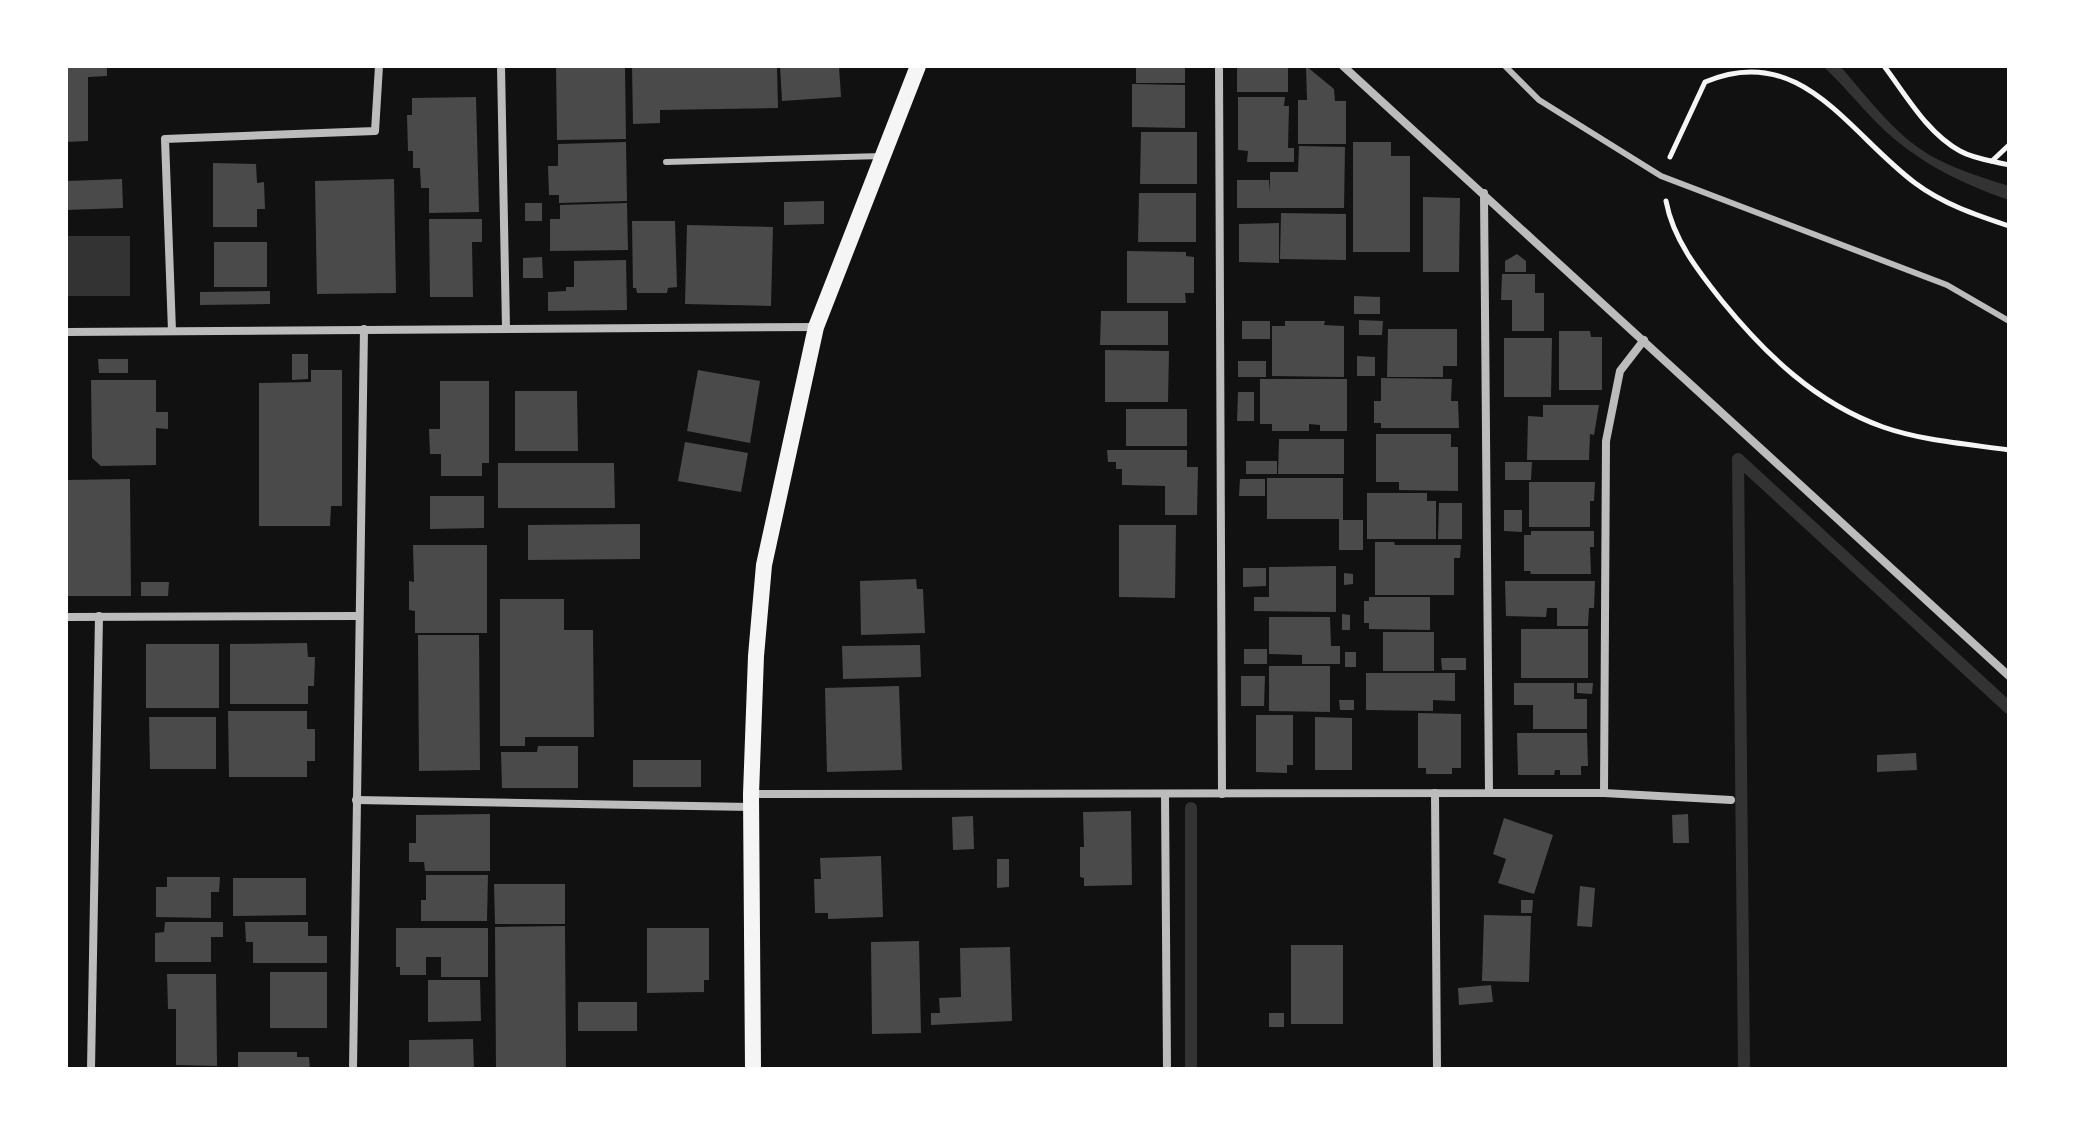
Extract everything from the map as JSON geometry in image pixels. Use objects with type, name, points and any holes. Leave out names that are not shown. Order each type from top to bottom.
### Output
[{"type":"main road","points":[[753,1069],[751,801],[756,656],[764,565],[816,327],[918,66]]},
{"type":"street","points":[[172,331],[165,139],[375,131],[379,66]]},
{"type":"street","points":[[501,66],[506,328]]},
{"type":"street","points":[[1219,66],[1222,794]]},
{"type":"street","points":[[1343,66],[2009,676]]},
{"type":"street","points":[[1484,193],[1489,793]]},
{"type":"street","points":[[66,332],[816,327]]},
{"type":"street","points":[[353,1069],[364,329]]},
{"type":"street","points":[[1604,793],[1606,441],[1620,371],[1644,340]]},
{"type":"street","points":[[91,1069],[99,616]]},
{"type":"street","points":[[66,617],[359,616]]},
{"type":"street","points":[[1435,793],[1437,1069]]},
{"type":"street","points":[[356,800],[751,801],[1435,793],[1604,793],[1731,800]]},
{"type":"street","points":[[1165,794],[1167,1069]]},
{"type":"lane","points":[[1505,66],[1539,100],[1661,176],[1947,285],[2009,321]]},
{"type":"lane","points":[[666,162],[883,156]]},
{"type":"path","points":[[1884,66],[1934,132],[1962,153],[2009,165]]},
{"type":"path","points":[[1992,161],[2009,145]]},
{"type":"shaded area","points":[[1823,66],[1840,66],[1885,118],[1924,152],[1956,168],[2009,186],[2009,200],[1956,179],[1908,150],[1879,125]]},
{"type":"shaded area","points":[[66,236],[130,236],[130,296],[66,296]]},
{"type":"building","points":[[66,66],[107,66],[107,76],[88,77],[88,141],[66,142]]},
{"type":"building","points":[[556,66],[625,66],[626,139],[557,140]]},
{"type":"building","points":[[632,66],[777,66],[778,108],[660,110],[660,123],[633,124]]},
{"type":"building","points":[[780,66],[839,66],[841,97],[782,101]]},
{"type":"building","points":[[1136,66],[1185,66],[1185,83],[1136,83]]},
{"type":"building","points":[[1237,66],[1288,66],[1288,92],[1237,92]]},
{"type":"building","points":[[1306,66],[1334,89],[1335,101],[1346,101],[1346,144],[1298,144],[1298,100],[1307,100]]},
{"type":"building","points":[[1132,84],[1185,85],[1185,128],[1132,127]]},
{"type":"building","points":[[476,97],[479,212],[429,213],[429,188],[421,188],[420,168],[413,168],[413,151],[408,151],[407,115],[412,115],[412,98]]},
{"type":"building","points":[[1238,97],[1285,97],[1284,106],[1289,106],[1288,148],[1294,148],[1294,162],[1247,162],[1248,151],[1238,150]]},
{"type":"building","points":[[1141,132],[1197,132],[1197,184],[1140,184]]},
{"type":"building","points":[[626,142],[627,201],[559,203],[559,195],[549,195],[548,166],[558,166],[558,144]]},
{"type":"building","points":[[1353,142],[1391,142],[1391,156],[1410,156],[1410,252],[1353,252]]},
{"type":"building","points":[[1299,146],[1345,147],[1344,208],[1237,208],[1237,180],[1269,180],[1270,193],[1270,172],[1298,172]]},
{"type":"building","points":[[213,163],[256,164],[257,183],[264,182],[265,209],[257,209],[257,227],[213,227]]},
{"type":"building","points":[[122,179],[123,208],[66,210],[66,181]]},
{"type":"building","points":[[394,179],[396,293],[317,294],[315,181]]},
{"type":"building","points":[[1139,193],[1196,193],[1196,242],[1138,242]]},
{"type":"building","points":[[1423,197],[1460,198],[1459,272],[1423,272]]},
{"type":"building","points":[[824,201],[824,224],[784,225],[784,202]]},
{"type":"building","points":[[525,203],[542,203],[542,221],[525,221]]},
{"type":"building","points":[[627,203],[628,250],[550,251],[550,219],[560,219],[560,205]]},
{"type":"building","points":[[1281,213],[1346,214],[1346,260],[1280,259]]},
{"type":"building","points":[[429,219],[482,219],[482,242],[472,242],[473,297],[430,297]]},
{"type":"building","points":[[632,221],[675,221],[677,287],[668,288],[667,293],[637,293],[633,288]]},
{"type":"building","points":[[1279,223],[1279,263],[1239,262],[1239,224]]},
{"type":"building","points":[[687,225],[773,227],[771,306],[685,304]]},
{"type":"building","points":[[214,242],[267,242],[267,287],[214,287]]},
{"type":"building","points":[[1127,251],[1186,252],[1186,256],[1194,257],[1194,293],[1185,293],[1186,303],[1127,303]]},
{"type":"building","points":[[1517,254],[1526,261],[1526,272],[1505,272],[1505,261]]},
{"type":"building","points":[[542,257],[543,278],[523,278],[523,258]]},
{"type":"building","points":[[626,260],[627,310],[548,311],[548,292],[566,291],[566,287],[574,287],[574,261]]},
{"type":"building","points":[[1502,274],[1535,274],[1535,293],[1544,293],[1544,331],[1512,331],[1512,300],[1501,300]]},
{"type":"building","points":[[270,291],[270,304],[200,305],[200,292]]},
{"type":"building","points":[[1354,296],[1380,297],[1380,314],[1354,314]]},
{"type":"building","points":[[1101,311],[1168,311],[1168,345],[1100,345]]},
{"type":"building","points":[[1359,320],[1383,321],[1382,335],[1359,335]]},
{"type":"building","points":[[1242,321],[1270,321],[1270,339],[1242,339]]},
{"type":"building","points":[[1285,321],[1325,321],[1324,325],[1344,326],[1344,377],[1272,376],[1272,326],[1285,326]]},
{"type":"building","points":[[1388,329],[1457,329],[1457,366],[1443,366],[1443,377],[1387,377]]},
{"type":"building","points":[[1559,331],[1590,331],[1591,337],[1602,337],[1602,390],[1559,390]]},
{"type":"building","points":[[1504,338],[1552,338],[1551,397],[1504,397]]},
{"type":"building","points":[[1105,350],[1169,351],[1168,402],[1105,402]]},
{"type":"building","points":[[292,354],[308,354],[308,379],[292,380]]},
{"type":"building","points":[[1357,356],[1375,357],[1375,376],[1357,376]]},
{"type":"building","points":[[98,359],[128,359],[128,373],[99,373]]},
{"type":"building","points":[[1238,361],[1266,361],[1266,377],[1238,377]]},
{"type":"building","points":[[311,370],[342,370],[342,506],[331,506],[330,526],[259,526],[259,383],[311,382]]},
{"type":"building","points":[[698,370],[760,381],[750,443],[687,431]]},
{"type":"building","points":[[1381,378],[1452,379],[1451,401],[1458,401],[1459,428],[1381,428],[1381,423],[1374,423],[1374,401],[1381,401]]},
{"type":"building","points":[[1260,379],[1347,379],[1347,431],[1320,431],[1320,425],[1309,424],[1309,431],[1272,431],[1272,424],[1260,424]]},
{"type":"building","points":[[91,380],[156,380],[156,412],[168,412],[168,429],[156,428],[156,465],[101,466],[92,458]]},
{"type":"building","points":[[440,381],[489,381],[489,463],[482,463],[482,476],[441,476],[441,454],[430,454],[429,429],[440,429]]},
{"type":"building","points":[[515,391],[577,391],[578,451],[515,451]]},
{"type":"building","points":[[1238,392],[1254,392],[1254,421],[1237,421]]},
{"type":"building","points":[[1543,405],[1599,405],[1594,435],[1590,434],[1589,460],[1527,460],[1528,416],[1543,417]]},
{"type":"building","points":[[1126,409],[1187,409],[1187,446],[1126,446]]},
{"type":"building","points":[[1376,434],[1451,434],[1451,447],[1458,447],[1458,491],[1399,490],[1399,482],[1376,482]]},
{"type":"building","points":[[1279,439],[1344,439],[1344,474],[1278,474]]},
{"type":"building","points":[[685,442],[748,453],[741,492],[678,481]]},
{"type":"building","points":[[1107,450],[1187,450],[1187,467],[1198,467],[1197,515],[1165,515],[1165,486],[1122,485],[1122,469],[1116,469],[1116,462],[1108,462]]},
{"type":"building","points":[[1246,461],[1277,461],[1277,474],[1246,474]]},
{"type":"building","points":[[1505,462],[1532,462],[1531,480],[1505,480]]},
{"type":"building","points":[[498,463],[614,463],[615,508],[498,508]]},
{"type":"building","points":[[1267,478],[1343,478],[1343,520],[1363,520],[1363,550],[1339,550],[1339,519],[1267,519]]},
{"type":"building","points":[[130,479],[131,596],[66,596],[66,480]]},
{"type":"building","points":[[1240,479],[1265,479],[1265,496],[1239,496]]},
{"type":"building","points":[[1529,482],[1595,482],[1594,501],[1590,501],[1590,527],[1529,527]]},
{"type":"building","points":[[1367,493],[1427,493],[1427,501],[1436,501],[1436,539],[1367,539]]},
{"type":"building","points":[[430,496],[484,496],[484,528],[430,529]]},
{"type":"building","points":[[1439,503],[1462,503],[1462,539],[1438,539]]},
{"type":"building","points":[[1504,510],[1522,510],[1522,532],[1504,531]]},
{"type":"building","points":[[640,524],[640,559],[528,560],[528,525]]},
{"type":"building","points":[[1119,525],[1176,525],[1175,598],[1119,597]]},
{"type":"building","points":[[1531,531],[1594,531],[1594,547],[1590,547],[1591,574],[1531,574],[1524,571],[1524,535],[1531,535]]},
{"type":"building","points":[[1375,542],[1461,545],[1460,558],[1454,558],[1454,595],[1375,595]]},
{"type":"building","points":[[413,545],[487,545],[487,633],[415,633],[415,611],[409,610],[409,581],[414,582]]},
{"type":"building","points":[[1336,566],[1336,612],[1254,611],[1254,597],[1269,597],[1269,567]]},
{"type":"building","points":[[1243,568],[1266,568],[1266,586],[1243,587]]},
{"type":"building","points":[[1344,573],[1353,574],[1353,584],[1344,585]]},
{"type":"building","points":[[916,579],[917,589],[923,589],[925,633],[861,635],[860,581]]},
{"type":"building","points":[[1505,581],[1595,581],[1594,608],[1589,608],[1588,626],[1557,626],[1557,608],[1547,608],[1546,617],[1506,616]]},
{"type":"building","points":[[141,582],[169,582],[168,596],[141,596]]},
{"type":"building","points":[[1369,597],[1430,597],[1430,630],[1369,629],[1369,623],[1364,623],[1364,601],[1369,601]]},
{"type":"building","points":[[500,599],[564,599],[564,630],[593,630],[594,737],[525,737],[525,746],[500,746]]},
{"type":"building","points":[[1342,614],[1350,615],[1350,630],[1342,630]]},
{"type":"building","points":[[1269,617],[1330,617],[1331,646],[1340,646],[1340,664],[1302,664],[1302,655],[1269,654]]},
{"type":"building","points":[[1521,629],[1588,629],[1588,678],[1521,678]]},
{"type":"building","points":[[1383,632],[1434,632],[1434,671],[1383,671]]},
{"type":"building","points":[[418,635],[479,635],[480,770],[419,771]]},
{"type":"building","points":[[307,643],[308,657],[315,657],[314,686],[308,686],[308,704],[230,704],[230,644]]},
{"type":"building","points":[[146,644],[219,644],[219,708],[146,708]]},
{"type":"building","points":[[920,645],[921,677],[843,679],[842,646]]},
{"type":"building","points":[[1244,649],[1267,649],[1267,664],[1244,664]]},
{"type":"building","points":[[1345,652],[1356,652],[1356,667],[1345,667]]},
{"type":"building","points":[[1441,658],[1466,658],[1466,670],[1442,670]]},
{"type":"building","points":[[1269,666],[1330,666],[1330,712],[1269,711]]},
{"type":"building","points":[[1366,673],[1455,673],[1455,701],[1433,700],[1433,711],[1366,710]]},
{"type":"building","points":[[1241,676],[1265,676],[1264,706],[1241,706]]},
{"type":"building","points":[[1514,683],[1574,683],[1574,699],[1587,699],[1587,729],[1533,729],[1533,705],[1514,705]]},
{"type":"building","points":[[1577,683],[1593,683],[1592,694],[1577,693]]},
{"type":"building","points":[[899,686],[902,770],[827,772],[825,688]]},
{"type":"building","points":[[1339,700],[1354,700],[1354,710],[1340,710]]},
{"type":"building","points":[[228,711],[307,711],[307,729],[315,729],[315,761],[307,761],[307,777],[229,777]]},
{"type":"building","points":[[1418,713],[1461,714],[1461,768],[1452,768],[1452,774],[1426,774],[1426,768],[1418,768]]},
{"type":"building","points":[[1256,715],[1293,715],[1293,765],[1287,765],[1287,773],[1256,772]]},
{"type":"building","points":[[149,717],[216,717],[216,769],[150,769]]},
{"type":"building","points":[[1315,717],[1352,718],[1352,770],[1315,770]]},
{"type":"building","points":[[1517,733],[1587,733],[1588,766],[1581,766],[1581,775],[1560,775],[1560,770],[1555,770],[1554,775],[1518,775]]},
{"type":"building","points":[[538,746],[578,746],[578,788],[502,788],[501,752],[537,752]]},
{"type":"building","points":[[1916,753],[1917,770],[1877,772],[1877,755]]},
{"type":"building","points":[[633,760],[701,760],[701,787],[633,787]]},
{"type":"building","points":[[1131,811],[1132,885],[1084,886],[1084,878],[1080,877],[1080,847],[1084,847],[1083,812]]},
{"type":"building","points":[[490,814],[490,871],[425,871],[424,862],[409,862],[409,843],[416,843],[416,815]]},
{"type":"building","points":[[1688,814],[1689,843],[1673,843],[1672,815]]},
{"type":"building","points":[[973,816],[974,849],[953,850],[952,817]]},
{"type":"building","points":[[1504,818],[1553,835],[1534,894],[1498,883],[1506,859],[1493,854]]},
{"type":"building","points":[[881,856],[883,917],[828,919],[828,913],[815,913],[814,879],[821,879],[820,858]]},
{"type":"building","points":[[997,859],[1009,859],[1009,887],[997,888]]},
{"type":"building","points":[[426,875],[488,875],[487,921],[421,921],[421,900],[426,900]]},
{"type":"building","points":[[167,877],[220,877],[219,892],[211,892],[211,918],[156,917],[156,887],[167,887]]},
{"type":"building","points":[[233,878],[306,878],[306,915],[233,916]]},
{"type":"building","points":[[494,884],[565,884],[565,924],[495,924]]},
{"type":"building","points":[[1580,886],[1595,888],[1592,927],[1577,926]]},
{"type":"building","points":[[1521,900],[1533,900],[1532,913],[1521,913]]},
{"type":"building","points":[[1484,915],[1531,916],[1529,982],[1482,981]]},
{"type":"building","points":[[165,922],[223,922],[223,937],[211,937],[211,962],[155,962],[155,933],[164,932]]},
{"type":"building","points":[[245,922],[308,922],[308,936],[327,936],[327,963],[253,963],[253,942],[246,942]]},
{"type":"building","points":[[565,926],[566,1069],[496,1069],[495,927]]},
{"type":"building","points":[[396,928],[488,928],[488,977],[441,977],[441,957],[426,957],[426,975],[400,975],[400,967],[396,967]]},
{"type":"building","points":[[647,928],[709,928],[709,980],[704,980],[704,992],[647,993]]},
{"type":"building","points":[[919,941],[921,1033],[872,1034],[871,942]]},
{"type":"building","points":[[1291,945],[1343,945],[1343,1024],[1291,1024]]},
{"type":"building","points":[[1010,947],[1012,1021],[931,1025],[931,1013],[940,1013],[939,998],[961,997],[960,948]]},
{"type":"building","points":[[270,972],[327,972],[327,1028],[270,1028]]},
{"type":"building","points":[[167,974],[216,974],[217,1066],[176,1065],[176,1009],[168,1009]]},
{"type":"building","points":[[428,980],[480,980],[481,1021],[428,1022]]},
{"type":"building","points":[[1491,985],[1493,1002],[1459,1005],[1458,988]]},
{"type":"building","points":[[578,1002],[637,1002],[637,1031],[578,1031]]},
{"type":"building","points":[[1269,1013],[1284,1013],[1284,1027],[1269,1027]]},
{"type":"building","points":[[473,1039],[474,1069],[409,1069],[409,1040]]},
{"type":"building","points":[[238,1052],[297,1052],[297,1057],[309,1057],[310,1069],[238,1069]]},
{"type":"waterway","points":[[1744,1069],[1738,459],[2009,708]]},
{"type":"waterway","points":[[1191,808],[1191,1069]]}]
